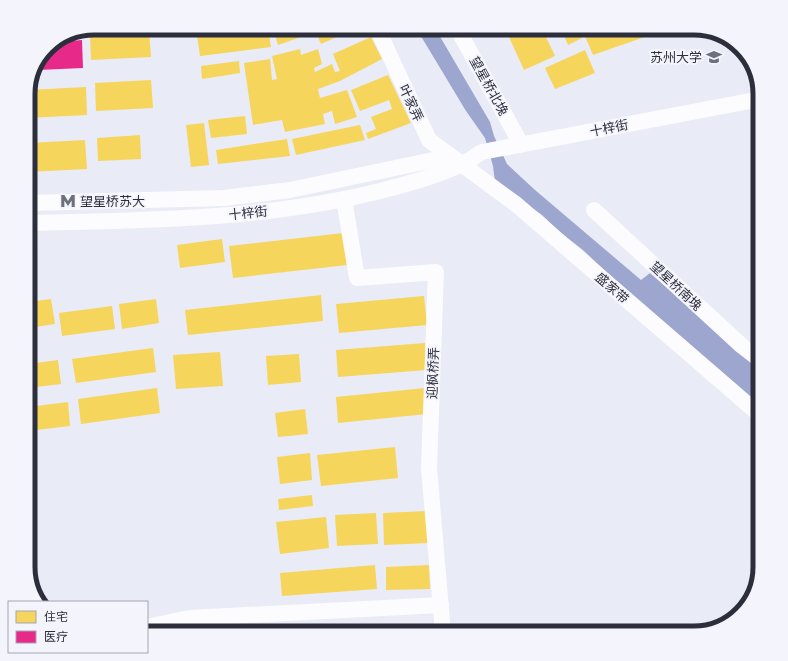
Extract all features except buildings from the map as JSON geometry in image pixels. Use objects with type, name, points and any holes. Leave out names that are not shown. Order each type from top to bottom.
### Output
[{"type":"street","name":"叶家弄","points":[[380,35],[429,140],[462,164]]},
{"type":"street","name":"望星桥北堍","points":[[460,35],[514,145]]},
{"type":"street","name":"十梓街","points":[[35,223],[170,219],[233,215],[257,213],[344,199],[424,179],[462,164],[482,152],[753,101]]},
{"type":"street","name":"十梓街","points":[[35,203],[224,198],[290,190],[438,159],[462,164]]},
{"type":"street","name":"盛家带","points":[[462,164],[516,205],[753,409]]},
{"type":"street","name":"迎枫桥弄","points":[[344,199],[357,278],[436,272],[429,468],[442,626]]},
{"type":"street","name":"望星桥南堍","points":[[594,210],[753,355]]},
{"type":"street","points":[[148,626],[189,618],[440,605]]},
{"type":"water","points":[[420,35],[439,35],[490,122],[494,136],[507,164],[535,190],[641,280],[650,273],[753,362],[753,399],[653,316],[583,250],[561,233],[542,215],[495,182],[493,166],[485,138],[466,111]]},
{"type":"place","name":"苏州大学","points":[[714,57]]},
{"type":"place","name":"望星桥苏大","points":[[68,201]]}]
